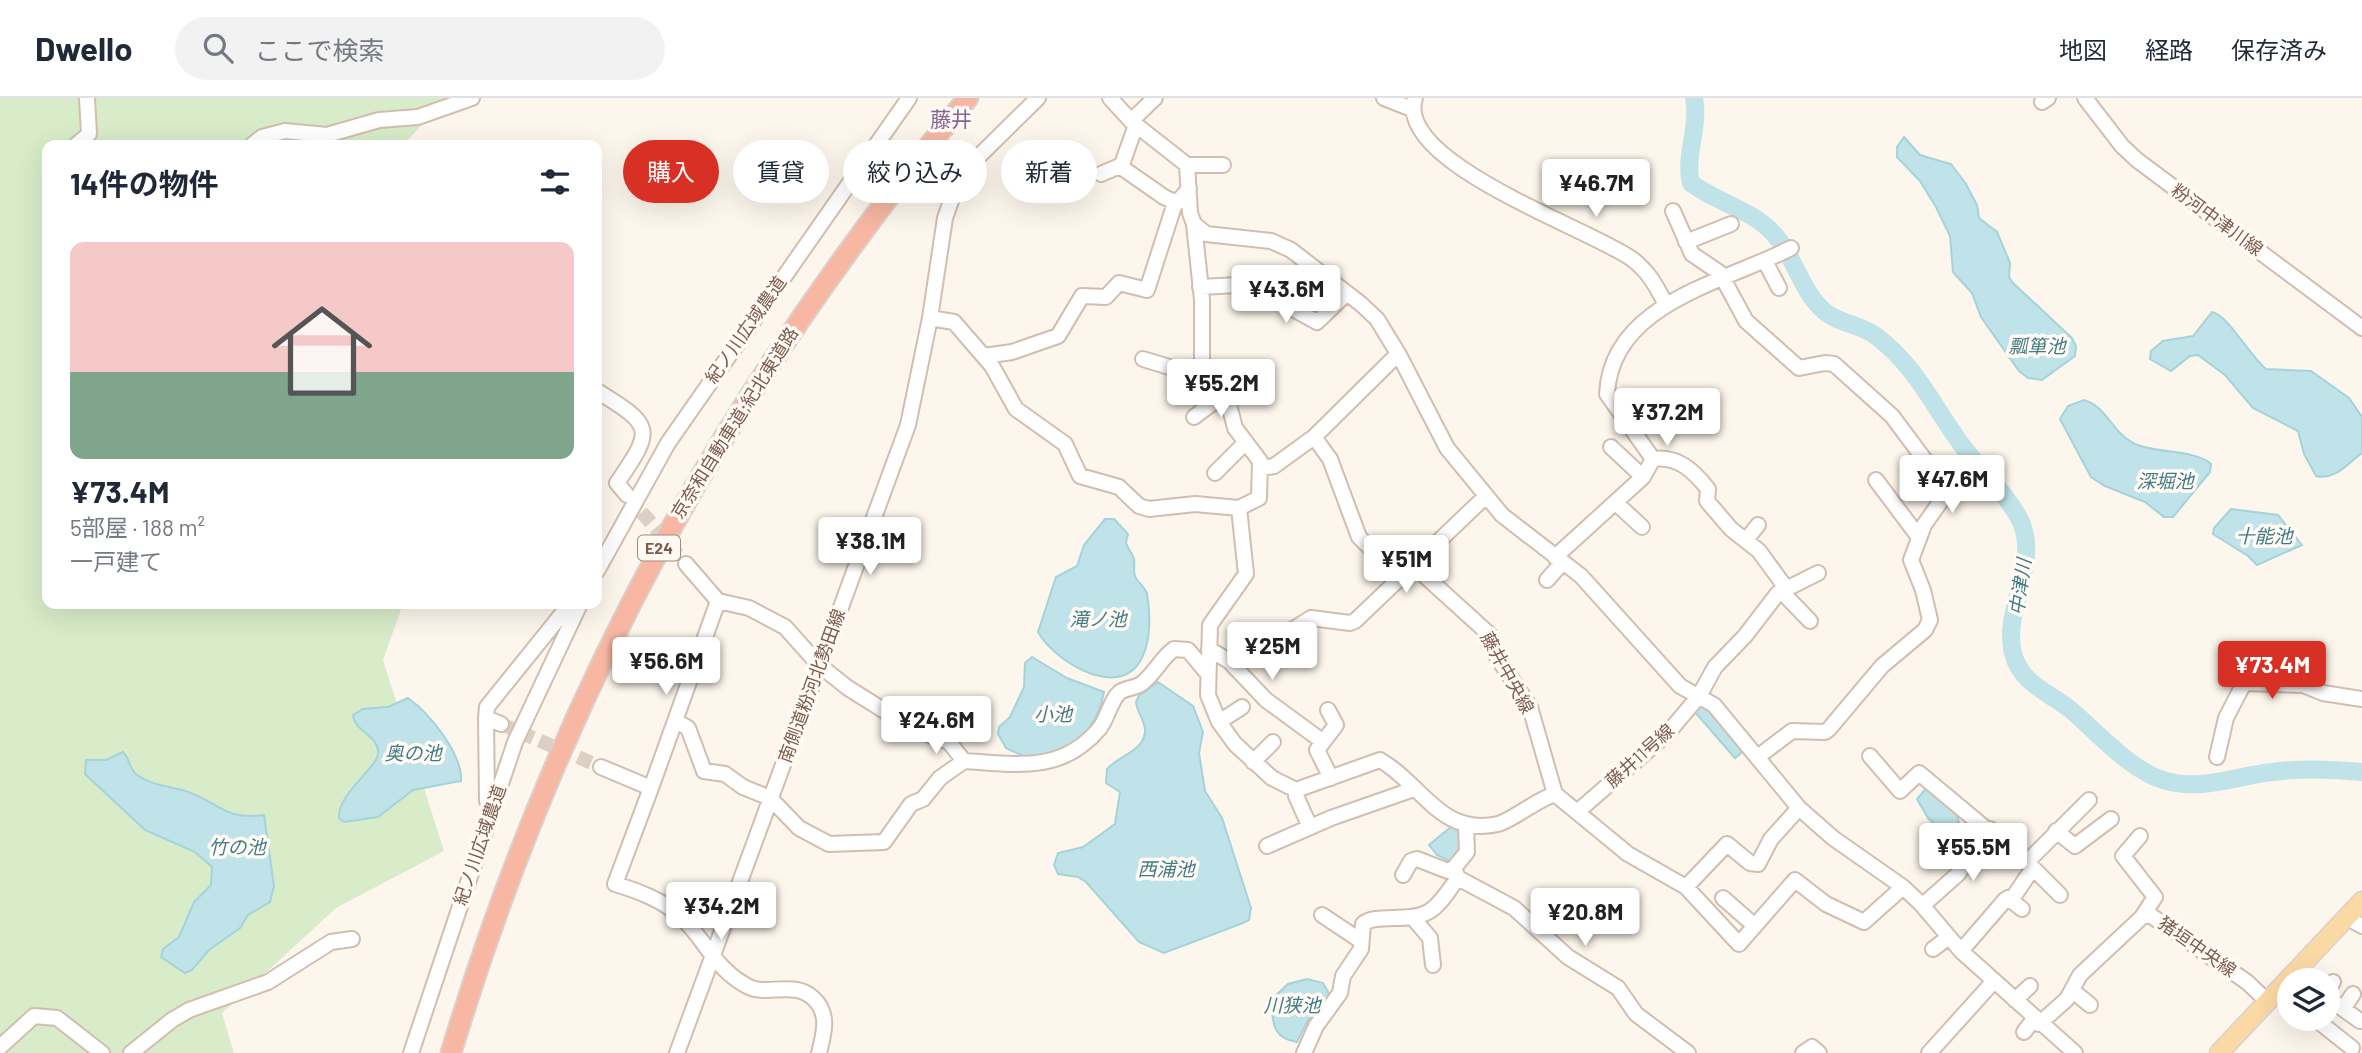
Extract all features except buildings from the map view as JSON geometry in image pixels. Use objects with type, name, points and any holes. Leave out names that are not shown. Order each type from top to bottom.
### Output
[{"type":"highway","name":"京奈和自動車道;紀北東道路","points":[[451,1053],[499,903],[529,824],[598,666],[644,574],[729,426],[781,346],[892,191],[968,98]]},
{"type":"main road","points":[[2304,968],[2362,901]]},
{"type":"main road","points":[[2219,1053],[2277,999]]},
{"type":"street","points":[[82,140],[89,134],[87,98]]},
{"type":"street","points":[[258,140],[285,131],[327,135],[379,120],[418,117],[472,98]]},
{"type":"street","name":"紀ノ川広域農道","points":[[602,562],[668,443],[909,98]]},
{"type":"street","name":"南側道粉河北勢田線","points":[[677,1053],[908,425],[930,318],[945,218],[957,184],[973,162],[1038,98]]},
{"type":"street","points":[[1110,98],[1134,123],[1187,164],[1223,165]]},
{"type":"street","points":[[1122,165],[1134,123],[1155,98]]},
{"type":"street","points":[[1384,98],[1413,104],[1425,137],[1473,177],[1619,251],[1651,275],[1664,301],[1669,302]]},
{"type":"street","name":"粉河中津川線","points":[[2085,98],[2122,146],[2137,160],[2362,328]]},
{"type":"street","points":[[930,318],[954,322],[984,356],[1016,409],[1065,444],[1080,476],[1119,487],[1139,506],[1149,509],[1195,505],[1239,508],[1259,498],[1260,461],[1235,428],[1226,393],[1203,366],[1200,287],[1194,224],[1189,213],[1187,164]]},
{"type":"street","points":[[1101,174],[1122,165]]},
{"type":"street","points":[[1122,165],[1164,197],[1177,203]]},
{"type":"street","points":[[984,356],[1043,344],[1058,336],[1080,292],[1106,297],[1119,283],[1148,291],[1177,203],[1189,189]]},
{"type":"street","points":[[1673,211],[1692,254],[1726,279],[1746,321],[1799,368],[1825,362],[1834,364],[1892,416],[1948,491]]},
{"type":"street","points":[[1194,224],[1206,234],[1271,241],[1291,250],[1377,319],[1447,448],[1502,515],[1589,584],[1680,686],[1714,705],[1759,756],[1799,808],[1833,838],[1903,887],[1923,905],[1961,951],[2036,1021],[2075,1053]]},
{"type":"street","points":[[1686,243],[1731,224]]},
{"type":"street","points":[[1653,459],[1610,401],[1608,387],[1627,338],[1669,302],[1767,261],[1791,248]]},
{"type":"street","points":[[1767,261],[1779,288]]},
{"type":"street","points":[[1200,287],[1239,285],[1275,299],[1317,322],[1347,293]]},
{"type":"street","points":[[1261,468],[1274,466],[1314,437],[1398,354]]},
{"type":"street","points":[[1143,359],[1179,370],[1203,366]]},
{"type":"street","points":[[1195,417],[1226,393]]},
{"type":"street","points":[[602,394],[629,412],[643,430],[643,444],[617,483],[627,495]]},
{"type":"street","name":"藤井中央線","points":[[1314,437],[1330,458],[1359,537],[1377,555],[1412,565],[1489,634],[1497,657],[1530,707],[1555,793]]},
{"type":"street","points":[[1215,473],[1246,442]]},
{"type":"street","points":[[1611,447],[1643,477]]},
{"type":"street","points":[[1653,459],[1670,458],[1685,466],[1708,489],[1707,501],[1731,529],[1759,551],[1783,590],[1810,621]]},
{"type":"street","points":[[1547,580],[1558,560],[1643,477],[1653,459]]},
{"type":"street","points":[[1759,756],[1792,731],[1825,732],[1829,729],[1882,666],[1925,630],[1930,620],[1929,611],[1911,560],[1918,536],[1948,491],[1967,476]]},
{"type":"street","points":[[1876,480],[1918,536]]},
{"type":"street","points":[[1292,630],[1311,618],[1350,623],[1355,621],[1486,496]]},
{"type":"street","points":[[1616,503],[1642,527]]},
{"type":"street","points":[[1239,508],[1246,574],[1210,625],[1208,695],[1219,722],[1254,762],[1281,784],[1296,790],[1372,760],[1380,760],[1447,819],[1466,825],[1499,824],[1537,800],[1555,793],[1636,860],[1686,887],[1739,944],[1795,880],[1826,904],[1864,922],[1903,887]]},
{"type":"street","points":[[1721,539],[1745,539],[1758,525]]},
{"type":"street","points":[[685,564],[718,601],[749,608],[785,626],[819,664],[848,688],[912,728],[949,742],[964,761]]},
{"type":"street","points":[[1783,590],[1818,573]]},
{"type":"street","name":"藤井11号線","points":[[1577,813],[1667,734],[1699,696],[1715,667],[1783,590]]},
{"type":"street","points":[[718,601],[615,884],[643,892],[682,917],[712,959],[748,988],[796,989],[814,998],[823,1013],[825,1026],[820,1053]]},
{"type":"street","points":[[492,807],[487,801],[487,707],[566,609]]},
{"type":"street","name":"紀ノ川広域農道","points":[[411,1053],[516,742],[578,609]]},
{"type":"street","points":[[676,721],[688,729],[704,771],[725,774],[743,787],[770,798],[799,828],[829,844],[884,842],[907,799],[923,799],[940,778],[964,761],[995,765],[1052,762],[1084,744],[1099,729],[1119,693],[1140,685],[1174,649],[1188,650],[1208,674]]},
{"type":"street","points":[[1209,649],[1229,661],[1266,700],[1322,741]]},
{"type":"street","points":[[2217,757],[2226,718],[2244,683],[2303,685],[2323,693],[2362,699]]},
{"type":"street","points":[[1219,722],[1242,707]]},
{"type":"street","points":[[1328,710],[1336,725],[1317,750],[1331,778]]},
{"type":"street","points":[[486,718],[501,724]]},
{"type":"street","points":[[1254,762],[1273,743]]},
{"type":"street","points":[[1870,756],[1900,791],[1919,772],[1966,813],[1972,814],[1990,829],[2060,895]]},
{"type":"street","points":[[601,767],[651,788]]},
{"type":"street","points":[[1267,846],[1310,827],[1414,789]]},
{"type":"street","points":[[1296,796],[1310,827]]},
{"type":"street","points":[[1961,951],[2008,898],[2014,896],[2031,865],[2056,831],[2089,800]]},
{"type":"street","points":[[1686,887],[1727,844],[1750,863],[1758,864],[1772,839],[1799,808]]},
{"type":"street","points":[[2056,831],[2075,846],[2110,819]]},
{"type":"street","points":[[1304,1053],[1316,1026],[1340,993],[1343,976],[1361,949],[1361,928],[1366,920],[1413,918],[1431,911],[1467,852],[1466,825]]},
{"type":"street","points":[[1923,905],[1958,874],[1990,829]]},
{"type":"street","points":[[2140,836],[2123,856],[2155,897],[2141,917]]},
{"type":"street","points":[[1403,875],[1411,861],[1417,859],[1456,873],[1514,908],[1567,957],[1618,988],[1636,1014],[1688,1053]]},
{"type":"street","points":[[1723,898],[1755,926]]},
{"type":"street","points":[[2008,898],[2022,909]]},
{"type":"street","points":[[1322,915],[1361,941]]},
{"type":"street","name":"猪垣中央線","points":[[2024,1032],[2067,999],[2080,975],[2141,917],[2150,915],[2168,924],[2247,982],[2277,997]]},
{"type":"street","points":[[1413,918],[1430,938],[1433,965]]},
{"type":"street","points":[[2346,918],[2362,926]]},
{"type":"street","points":[[1933,948],[1949,937]]},
{"type":"street","points":[[131,1053],[189,1010],[268,982],[331,942],[352,939]]},
{"type":"street","points":[[1929,1053],[1994,981]]},
{"type":"street","points":[[2015,1000],[2030,986]]},
{"type":"street","points":[[2073,991],[2090,1005]]},
{"type":"street","points":[[2343,1009],[2353,994]]},
{"type":"street","points":[[2340,1007],[2360,1021]]},
{"type":"street","points":[[0,1048],[34,1016],[57,1018],[102,1053]]},
{"type":"street","points":[[2330,1031],[2352,1048]]},
{"type":"street","points":[[1803,1053],[1812,1047],[1819,1053]]},
{"type":"green space","points":[[0,98],[447,98],[408,140],[42,140],[42,609],[401,609],[383,660],[444,851],[336,908],[222,1013],[234,1053],[0,1053]]},
{"type":"water","name":"瓢箪池","points":[[1904,137],[1920,155],[1951,164],[1977,205],[1979,218],[1997,232],[2010,263],[2009,277],[2013,283],[2072,338],[2076,346],[2075,356],[2042,380],[2028,378],[2019,371],[1981,317],[1972,293],[1953,272],[1950,236],[1936,207],[1920,181],[1897,157],[1897,147]]},
{"type":"water","points":[[2212,312],[2225,320],[2266,369],[2311,371],[2349,398],[2362,417],[2362,453],[2335,474],[2316,476],[2304,454],[2298,431],[2253,408],[2225,375],[2198,355],[2190,356],[2171,371],[2150,359],[2151,351],[2163,341],[2193,336]]},
{"type":"water","name":"深堀池","points":[[2084,400],[2098,408],[2126,439],[2133,443],[2195,456],[2211,464],[2210,472],[2173,517],[2164,517],[2145,502],[2105,486],[2091,477],[2060,419],[2068,406]]},
{"type":"water","name":"十能池","points":[[2231,509],[2278,515],[2302,545],[2257,565],[2248,556],[2213,534],[2214,528]]},
{"type":"water","name":"滝ノ池","points":[[1105,519],[1114,519],[1128,534],[1126,542],[1134,558],[1134,574],[1146,591],[1149,609],[1147,641],[1143,655],[1136,667],[1125,675],[1111,677],[1092,674],[1069,663],[1048,646],[1038,632],[1056,577],[1077,566],[1084,545]]},
{"type":"water","name":"小池","points":[[1032,657],[1067,678],[1104,692],[1097,715],[1084,735],[1066,751],[1043,759],[1006,748],[998,734],[999,727],[1010,717],[1024,687],[1025,663]]},
{"type":"water","name":"西浦池","points":[[1158,682],[1193,706],[1203,732],[1199,753],[1205,791],[1222,818],[1251,908],[1249,920],[1164,953],[1139,942],[1086,882],[1078,877],[1058,874],[1054,865],[1058,853],[1083,847],[1115,824],[1120,792],[1106,783],[1107,769],[1141,743],[1145,729],[1136,702],[1139,696]]},
{"type":"water","name":"奥の池","points":[[408,698],[425,714],[451,747],[457,759],[461,781],[413,790],[378,817],[344,822],[339,818],[344,800],[378,755],[376,743],[358,726],[353,715],[363,709],[388,707]]},
{"type":"water","points":[[1701,704],[1713,710],[1746,749],[1735,758],[1693,710]]},
{"type":"water","name":"竹の池","points":[[123,752],[134,772],[147,781],[194,794],[238,815],[264,815],[274,886],[270,902],[248,915],[240,928],[209,950],[192,970],[185,973],[161,957],[163,949],[179,937],[194,902],[211,885],[212,867],[195,852],[145,830],[85,774],[86,760],[106,760]]},
{"type":"water","points":[[1927,787],[1957,813],[1960,829],[1953,841],[1928,818],[1917,799]]},
{"type":"water","points":[[1452,826],[1460,833],[1465,844],[1453,863],[1437,855],[1429,845]]},
{"type":"water","name":"川狭池","points":[[1307,979],[1323,983],[1331,997],[1308,1020],[1297,1042],[1288,1040],[1282,1037],[1275,1027],[1271,1000],[1288,984]]},
{"type":"waterway","name":"中津川","points":[[1694,98],[1695,120],[1689,162],[1691,183],[1763,224],[1780,241],[1809,293],[1824,311],[1836,319],[1870,332],[1900,358],[1920,382],[1962,445],[2019,518],[2025,534],[2026,551],[2011,636],[2013,653],[2028,679],[2071,710],[2138,768],[2163,780],[2204,784],[2294,770],[2362,772]]},
{"type":"tunnel","points":[[628,496],[686,564]]},
{"type":"tunnel","points":[[501,724],[601,767]]},
{"type":"district","name":"藤井","points":[[951,120]]}]
